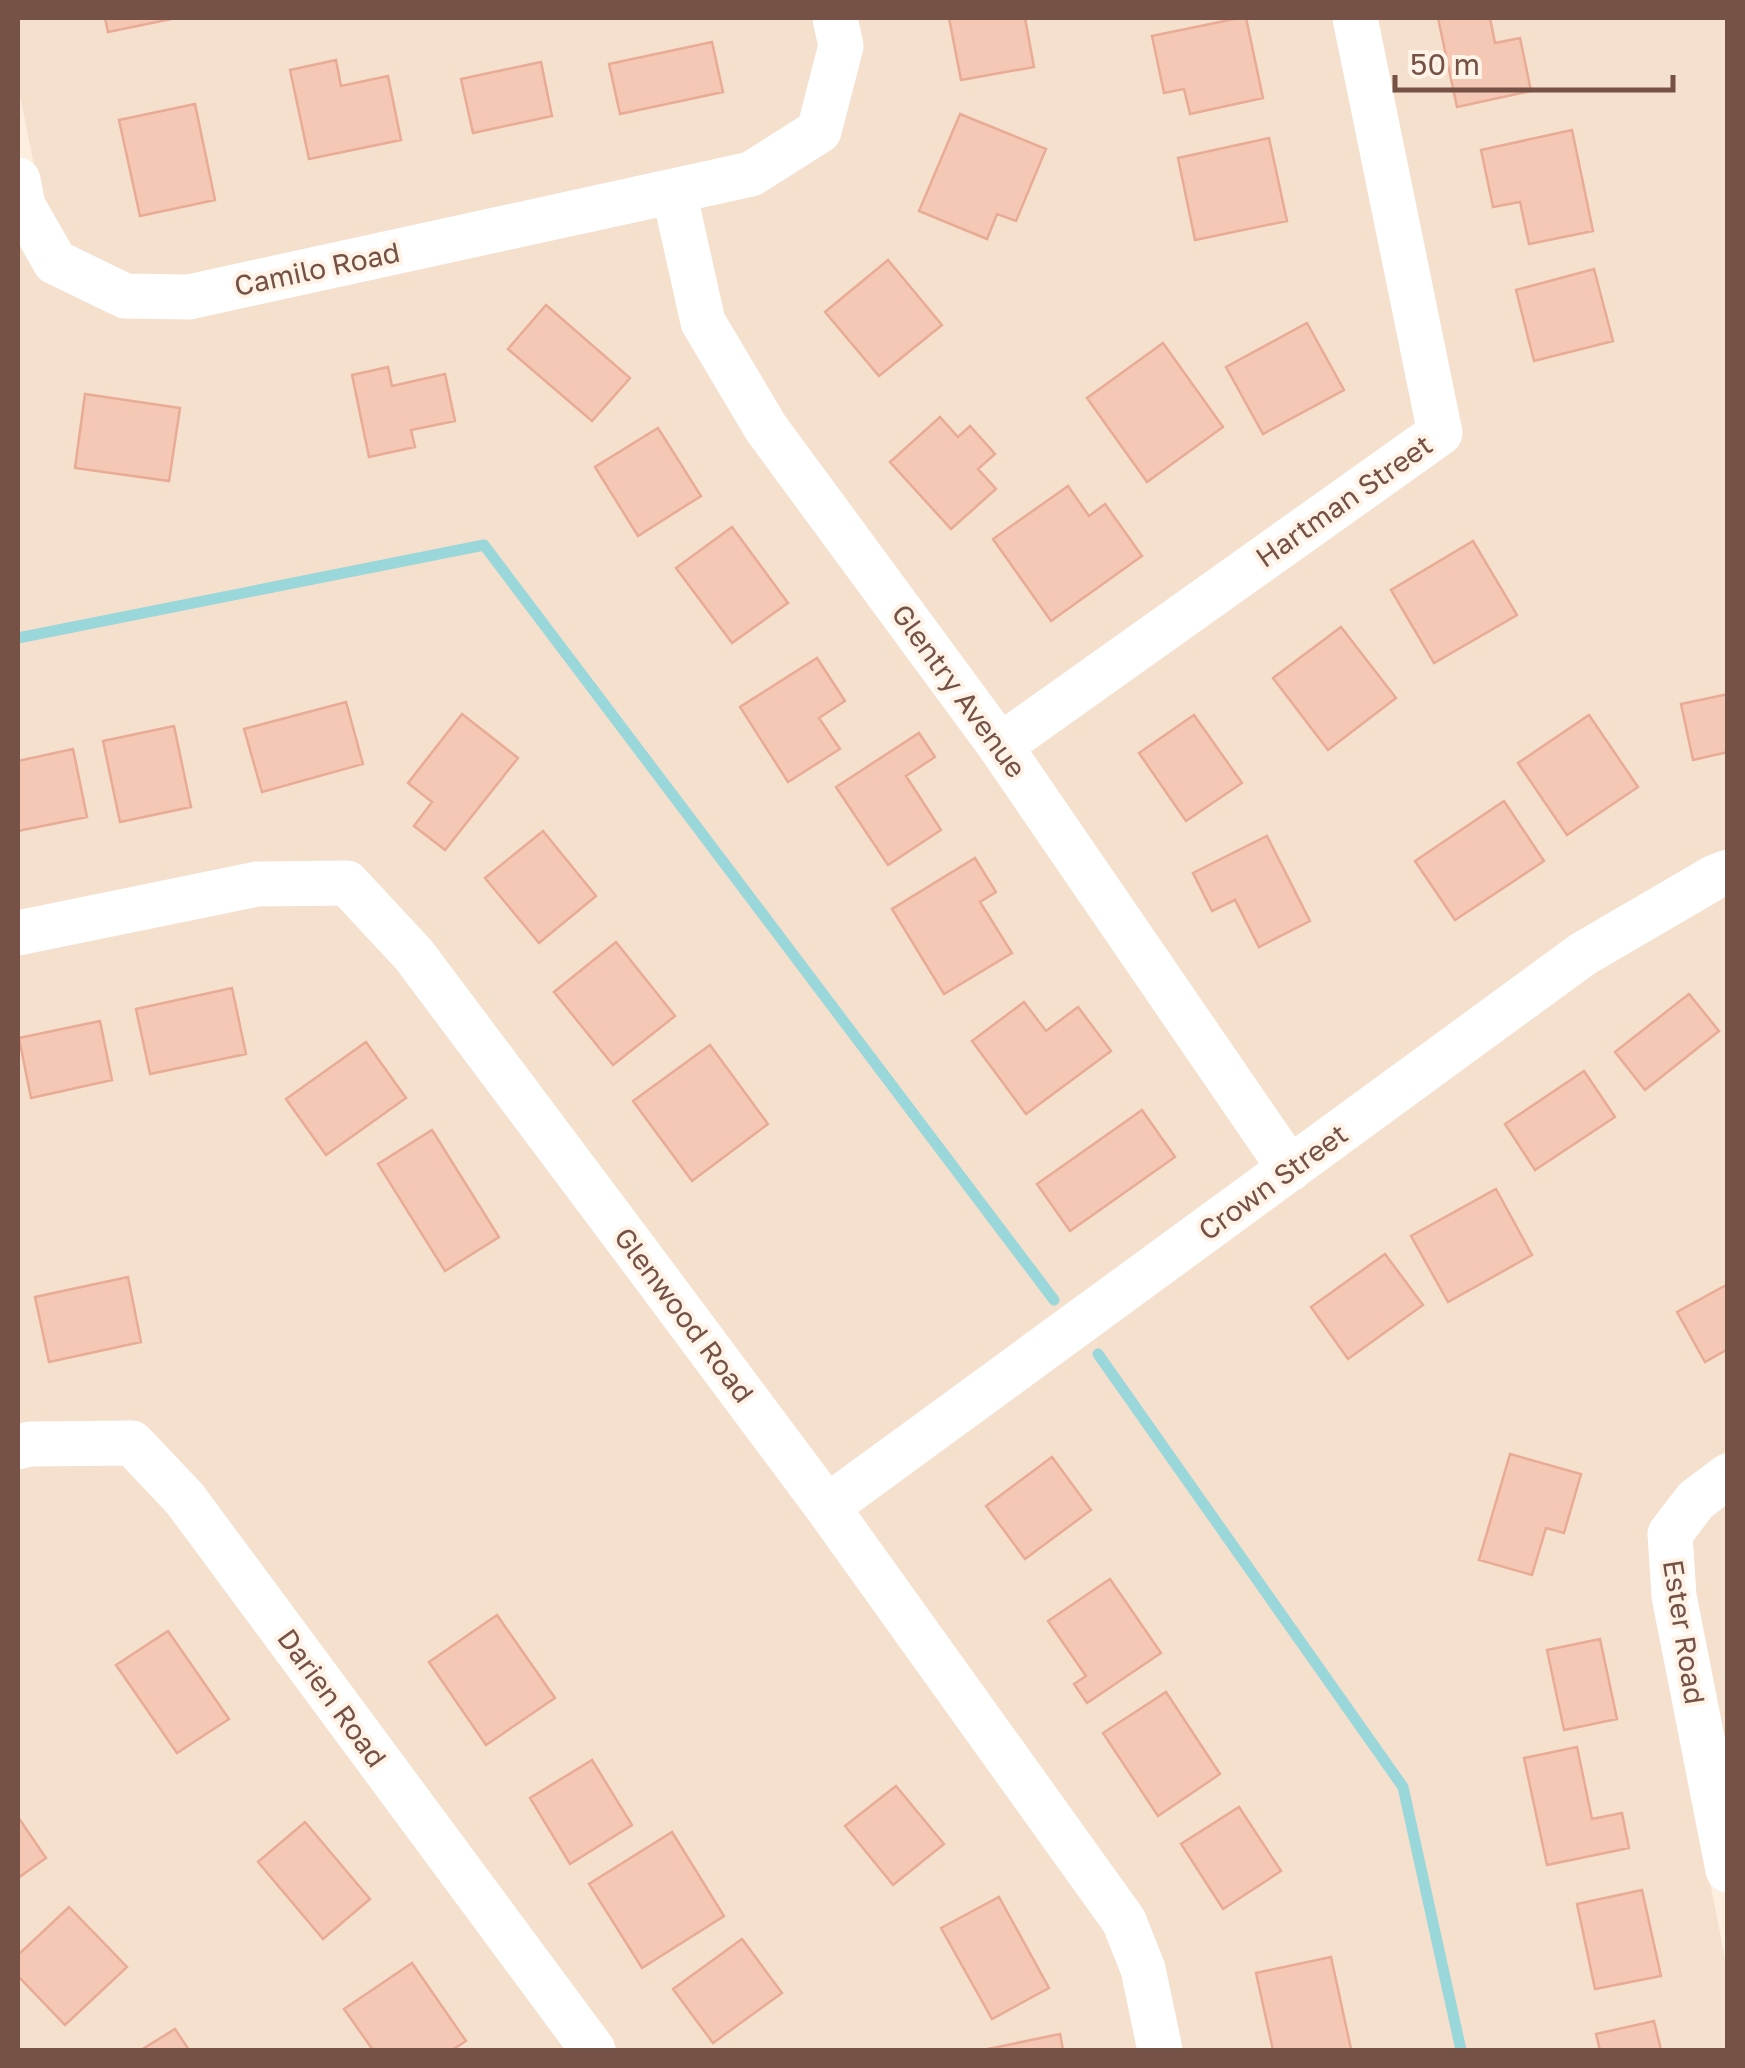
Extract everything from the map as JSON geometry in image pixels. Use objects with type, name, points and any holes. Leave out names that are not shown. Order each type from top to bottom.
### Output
[{"type":"street","name":"Camilo Road","points":[[18,180],[23,206],[55,262],[125,296],[188,297],[751,174],[819,130],[840,46],[834,18]]},
{"type":"street","name":"Hartman Street","points":[[1000,746],[1440,432],[1355,18]]},
{"type":"street","name":"Glentry Avenue","points":[[674,192],[703,322],[766,428],[1000,746],[1290,1170]]},
{"type":"street","name":"Crown Street","points":[[827,1507],[1583,954],[1728,872]]},
{"type":"street","name":"Glenwood Road","points":[[18,933],[257,884],[347,883],[414,955],[827,1507],[1124,1921],[1143,1969],[1160,2050]]},
{"type":"street","name":"Darien Road","points":[[18,1447],[132,1443],[185,1499],[593,2050]]},
{"type":"street","name":"Ester Road","points":[[1728,1476],[1696,1500],[1670,1534],[1674,1596],[1728,1870]]},
{"type":"shaded area","points":[[18,18],[815,18],[821,44],[803,116],[743,154],[186,276],[128,274],[67,246],[41,199],[18,86]]},
{"type":"shaded area","points":[[854,18],[1336,18],[1418,421],[1004,717],[781,416],[721,314],[697,209],[762,194]]},
{"type":"shaded area","points":[[1375,18],[1727,18],[1727,850],[1705,857],[1294,1140],[1028,752],[1451,450]]},
{"type":"shaded area","points":[[660,217],[985,758],[1262,1163],[831,1478],[360,868],[18,911],[18,234],[189,318]]},
{"type":"shaded area","points":[[1727,895],[1727,1450],[1685,1482],[1655,1600],[1727,1969],[1727,2050],[1179,2050],[856,1512],[1594,972]]},
{"type":"shaded area","points":[[259,905],[340,905],[401,970],[812,1519],[1108,1931],[1125,1975],[1140,2050],[618,2050],[199,1486],[18,1425],[18,955]]},
{"type":"shaded area","points":[[33,1465],[125,1465],[171,1513],[569,2050],[18,2050],[18,1469]]},
{"type":"shaded area","points":[[1727,1502],[1727,1772],[1693,1595],[1690,1542],[1709,1516]]},
{"type":"building","points":[[105,18],[176,18],[108,32]]},
{"type":"building","points":[[949,18],[1025,18],[1034,67],[961,80]]},
{"type":"building","points":[[1246,18],[1263,98],[1190,114],[1184,89],[1164,93],[1152,36]]},
{"type":"building","points":[[1438,18],[1490,18],[1495,43],[1520,38],[1531,91],[1457,107]]},
{"type":"building","points":[[712,42],[723,92],[620,114],[609,64]]},
{"type":"building","points":[[336,60],[341,86],[388,76],[401,140],[309,159],[290,70]]},
{"type":"building","points":[[541,62],[552,116],[473,133],[461,79]]},
{"type":"building","points":[[195,104],[215,200],[140,216],[119,120]]},
{"type":"building","points":[[960,114],[1046,149],[1016,221],[997,214],[987,239],[919,211]]},
{"type":"building","points":[[1572,130],[1593,231],[1529,244],[1520,202],[1493,207],[1481,150]]},
{"type":"building","points":[[1269,138],[1287,221],[1195,240],[1178,158]]},
{"type":"building","points":[[888,260],[942,325],[879,376],[825,312]]},
{"type":"building","points":[[1594,269],[1613,341],[1534,361],[1516,290]]},
{"type":"building","points":[[546,305],[630,378],[592,421],[508,349]]},
{"type":"building","points":[[1307,323],[1344,390],[1263,434],[1226,367]]},
{"type":"building","points":[[1163,343],[1223,427],[1147,482],[1087,398]]},
{"type":"building","points":[[388,367],[392,386],[445,374],[455,421],[411,430],[415,447],[369,457],[352,375]]},
{"type":"building","points":[[85,394],[180,408],[169,481],[75,468]]},
{"type":"building","points":[[940,417],[958,437],[970,426],[995,454],[978,469],[996,489],[951,529],[890,462]]},
{"type":"building","points":[[658,428],[701,496],[638,536],[595,467]]},
{"type":"building","points":[[1068,486],[1089,516],[1105,504],[1142,556],[1051,621],[993,539]]},
{"type":"building","points":[[732,527],[788,603],[732,643],[676,568]]},
{"type":"building","points":[[1473,541],[1517,615],[1434,663],[1391,590]]},
{"type":"building","points":[[1341,627],[1396,698],[1328,750],[1273,678]]},
{"type":"building","points":[[817,658],[845,701],[819,718],[840,749],[788,782],[740,707]]},
{"type":"building","points":[[1728,694],[1728,752],[1693,760],[1681,704]]},
{"type":"building","points":[[346,702],[363,764],[262,792],[244,729]]},
{"type":"building","points":[[462,714],[518,758],[445,850],[414,826],[432,802],[408,783]]},
{"type":"building","points":[[1194,715],[1242,783],[1186,821],[1139,753]]},
{"type":"building","points":[[1589,715],[1638,787],[1567,835],[1518,763]]},
{"type":"building","points":[[174,726],[191,807],[120,822],[103,741]]},
{"type":"building","points":[[919,733],[935,757],[906,776],[941,830],[888,865],[836,787]]},
{"type":"building","points":[[73,749],[87,817],[18,831],[18,761]]},
{"type":"building","points":[[1504,801],[1544,861],[1455,920],[1415,861]]},
{"type":"building","points":[[543,831],[596,896],[539,943],[485,878]]},
{"type":"building","points":[[1267,836],[1310,921],[1259,947],[1235,900],[1212,911],[1193,873]]},
{"type":"building","points":[[975,858],[996,892],[980,902],[1012,953],[944,994],[892,909]]},
{"type":"building","points":[[616,942],[675,1016],[613,1065],[554,992]]},
{"type":"building","points":[[232,988],[246,1054],[150,1074],[136,1009]]},
{"type":"building","points":[[1689,994],[1719,1031],[1645,1090],[1615,1052]]},
{"type":"building","points":[[1024,1002],[1046,1031],[1078,1007],[1111,1051],[1026,1114],[972,1041]]},
{"type":"building","points":[[100,1021],[112,1080],[31,1098],[19,1038]]},
{"type":"building","points":[[366,1042],[406,1098],[326,1155],[286,1099]]},
{"type":"building","points":[[710,1045],[768,1124],[692,1181],[633,1101]]},
{"type":"building","points":[[1584,1071],[1615,1117],[1535,1170],[1505,1124]]},
{"type":"building","points":[[1142,1110],[1175,1157],[1070,1231],[1037,1184]]},
{"type":"building","points":[[432,1130],[499,1237],[445,1271],[378,1164]]},
{"type":"building","points":[[1496,1189],[1532,1255],[1448,1302],[1411,1236]]},
{"type":"building","points":[[1385,1254],[1423,1305],[1348,1359],[1311,1307]]},
{"type":"building","points":[[128,1277],[141,1342],[49,1362],[35,1297]]},
{"type":"building","points":[[1728,1284],[1728,1349],[1705,1362],[1677,1312]]},
{"type":"building","points":[[1510,1454],[1581,1474],[1564,1533],[1546,1528],[1532,1575],[1479,1560]]},
{"type":"building","points":[[1052,1457],[1091,1510],[1025,1559],[986,1506]]},
{"type":"building","points":[[1110,1579],[1161,1653],[1087,1703],[1074,1684],[1086,1676],[1048,1621]]},
{"type":"building","points":[[497,1615],[555,1698],[486,1745],[429,1662]]},
{"type":"building","points":[[168,1631],[229,1719],[177,1753],[116,1665]]},
{"type":"building","points":[[1600,1639],[1617,1719],[1564,1730],[1547,1650]]},
{"type":"building","points":[[1166,1692],[1220,1774],[1158,1816],[1103,1733]]},
{"type":"building","points":[[1577,1747],[1592,1819],[1622,1813],[1629,1848],[1547,1865],[1524,1758]]},
{"type":"building","points":[[592,1760],[632,1825],[570,1864],[530,1798]]},
{"type":"building","points":[[896,1786],[944,1844],[893,1885],[845,1826]]},
{"type":"building","points":[[1239,1807],[1281,1871],[1223,1909],[1181,1844]]},
{"type":"building","points":[[18,1817],[46,1858],[18,1878]]},
{"type":"building","points":[[305,1822],[370,1899],[323,1939],[258,1862]]},
{"type":"building","points":[[672,1832],[724,1916],[642,1968],[589,1884]]},
{"type":"building","points":[[1642,1890],[1661,1976],[1595,1989],[1577,1904]]},
{"type":"building","points":[[999,1897],[1049,1988],[992,2019],[941,1928]]},
{"type":"building","points":[[69,1907],[127,1967],[65,2025],[18,1976],[18,1955]]},
{"type":"building","points":[[742,1939],[782,1993],[713,2043],[673,1989]]},
{"type":"building","points":[[1331,1957],[1351,2049],[1273,2050],[1256,1973]]},
{"type":"building","points":[[412,1963],[466,2041],[452,2050],[373,2050],[344,2009]]},
{"type":"building","points":[[1654,2021],[1661,2050],[1600,2050],[1596,2034]]},
{"type":"building","points":[[175,2029],[189,2050],[141,2050]]},
{"type":"building","points":[[1060,2034],[1063,2050],[983,2050]]},
{"type":"waterway","points":[[18,638],[484,545],[1054,1300]]},
{"type":"waterway","points":[[1098,1354],[1403,1787],[1461,2050]]}]
